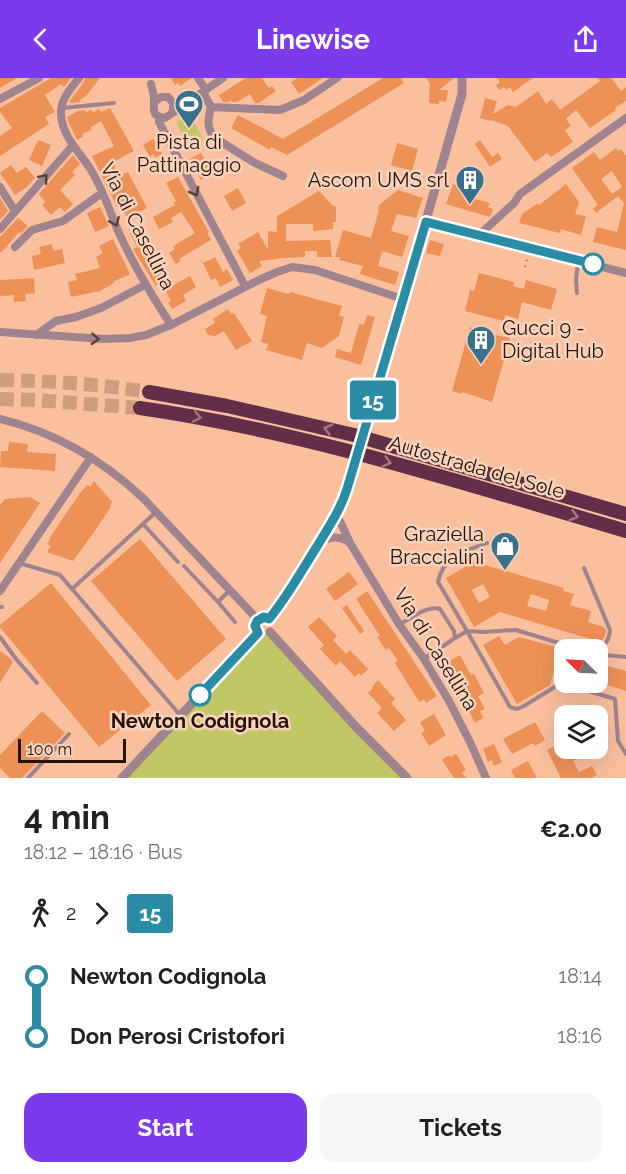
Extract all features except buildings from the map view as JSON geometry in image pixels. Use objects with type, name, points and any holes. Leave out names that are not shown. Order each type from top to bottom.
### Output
[{"type":"highway","name":"Autostrada del Sole","points":[[149,392],[227,406],[342,432],[626,514]]},
{"type":"highway","name":"Autostrada del Sole","points":[[140,408],[215,420],[310,441],[626,531]]},
{"type":"street","points":[[0,99],[39,78]]},
{"type":"street","points":[[61,108],[79,78]]},
{"type":"street","points":[[198,78],[212,107],[208,125],[210,133],[255,163],[283,176]]},
{"type":"street","points":[[159,120],[223,78]]},
{"type":"street","points":[[212,107],[283,110],[304,100],[336,78]]},
{"type":"street","points":[[269,619],[286,597],[339,509],[347,489],[426,222],[465,80]]},
{"type":"street","points":[[148,81],[177,103],[189,100]]},
{"type":"street","points":[[148,81],[154,102],[154,112],[245,286]]},
{"type":"street","points":[[154,102],[161,97],[170,99],[174,106],[172,113]]},
{"type":"street","name":"Via di Casellina","points":[[61,108],[64,128],[91,170],[145,285],[171,326]]},
{"type":"street","points":[[479,235],[520,194],[626,118]]},
{"type":"street","points":[[0,229],[73,145]]},
{"type":"street","points":[[0,188],[15,211]]},
{"type":"street","points":[[15,247],[32,230],[63,221],[102,193]]},
{"type":"street","points":[[426,222],[626,273]]},
{"type":"street","points":[[0,332],[120,339],[146,335],[171,326],[245,286],[289,267],[315,270],[403,299]]},
{"type":"street","points":[[36,335],[56,321],[101,308],[145,285]]},
{"type":"street","points":[[0,419],[39,431],[91,457],[128,484],[258,620]]},
{"type":"street","points":[[0,591],[91,457]]},
{"type":"street","name":"Via di Casellina","points":[[339,509],[339,519],[350,543],[453,708],[486,778]]},
{"type":"street","points":[[318,544],[337,537],[350,543]]},
{"type":"street","points":[[264,617],[269,619],[273,626],[270,633],[264,635],[258,633],[255,626],[258,620],[264,617]]},
{"type":"street","points":[[122,778],[258,633]]},
{"type":"street","points":[[270,633],[356,727],[407,778]]},
{"type":"lane","points":[[61,108],[114,103]]},
{"type":"lane","points":[[577,293],[578,260]]},
{"type":"lane","points":[[72,589],[156,512]]},
{"type":"lane","points":[[143,524],[178,562]]},
{"type":"lane","points":[[487,543],[453,556],[447,562],[438,582],[510,707],[517,709],[524,706],[554,687]]},
{"type":"lane","points":[[19,563],[60,575],[180,715]]},
{"type":"lane","points":[[184,567],[236,622]]},
{"type":"lane","points":[[584,568],[610,630],[608,641]]},
{"type":"lane","points":[[218,602],[230,591]]},
{"type":"lane","points":[[399,624],[429,609],[440,609],[454,631],[455,638]]},
{"type":"lane","points":[[424,659],[467,632],[516,630],[554,642]]},
{"type":"lane","points":[[0,637],[37,683]]},
{"type":"lane","points":[[608,655],[626,657]]},
{"type":"lane","points":[[595,693],[615,699],[618,741],[626,754]]},
{"type":"lane","points":[[28,778],[69,734]]},
{"type":"path","points":[[525,267],[530,248]]},
{"type":"green space","name":"Pista di Pattinaggio","points":[[190,115],[202,137],[188,145],[176,122]]},
{"type":"green space","points":[[261,634],[267,634],[407,778],[122,778]]},
{"type":"tunnel","points":[[0,380],[75,383],[149,392]]},
{"type":"tunnel","points":[[0,399],[140,408]]},
{"type":"bus line","name":"15","points":[[200,695],[258,633],[255,626],[257,621],[264,617],[269,619],[286,597],[339,509],[347,489],[426,222],[593,264]]},
{"type":"place","name":"Pista di Pattinaggio","points":[[189,130]]},
{"type":"place","name":"Ascom UMS srl","points":[[470,206]]},
{"type":"place","name":"Gucci 9 - Digital Hub","points":[[481,366]]},
{"type":"place","name":"Graziella Braccialini","points":[[505,572]]},
{"type":"place","name":"Newton Codignola","points":[[200,695]]}]
